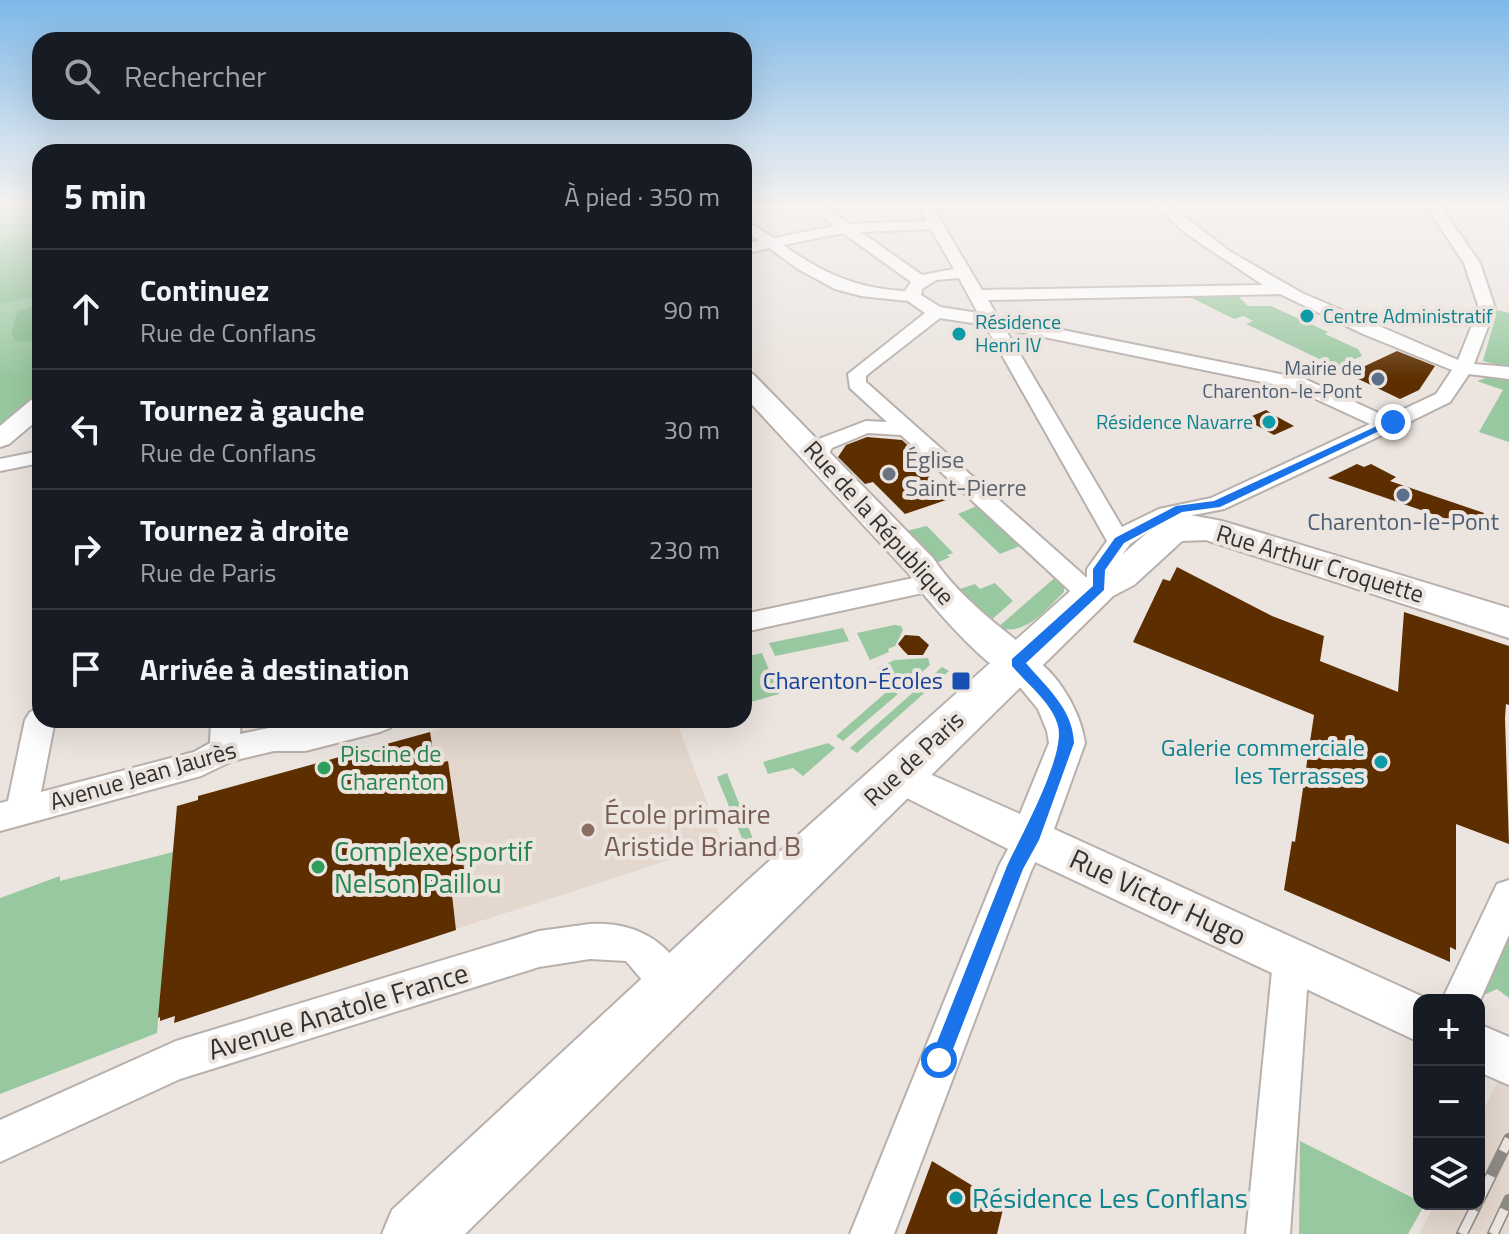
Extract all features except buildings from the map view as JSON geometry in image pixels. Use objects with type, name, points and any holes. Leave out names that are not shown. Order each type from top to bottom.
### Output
[{"type":"main road","name":"Rue de la République","points":[[752,388],[921,566],[932,583],[974,626],[1017,663]]},
{"type":"main road","name":"Rue Arthur Croquette","points":[[1095,591],[1121,576],[1169,533],[1190,527],[1209,529],[1509,623]]},
{"type":"main road","name":"Rue de Paris","points":[[416,1234],[1095,591]]},
{"type":"street","points":[[803,264],[840,287],[880,295],[916,288],[932,276],[963,273]]},
{"type":"street","points":[[888,264],[916,288],[920,304],[937,312],[1298,383],[1388,425]]},
{"type":"street","points":[[958,264],[1119,541],[1180,509],[1216,504],[1443,398],[1464,368],[1487,308],[1472,264]]},
{"type":"street","points":[[1239,264],[1324,311],[1464,368],[1509,373]]},
{"type":"street","points":[[976,295],[1282,289]]},
{"type":"street","points":[[937,312],[865,367],[855,379],[857,384],[1095,591]]},
{"type":"street","points":[[0,439],[32,412]]},
{"type":"street","points":[[818,456],[817,451],[823,444],[866,427],[884,425],[907,429]]},
{"type":"street","points":[[0,465],[32,459]]},
{"type":"street","name":"Rue de Paris","points":[[1095,591],[1099,569],[1119,541]]},
{"type":"street","points":[[752,621],[932,583]]},
{"type":"street","points":[[872,1234],[1067,743],[1061,713],[1017,663]]},
{"type":"street","points":[[11,814],[38,728]]},
{"type":"street","name":"Avenue Jean Jaurès","points":[[11,814],[201,763],[226,735],[257,743],[305,739],[348,728]]},
{"type":"street","name":"Rue Victor Hugo","points":[[898,776],[1413,1016]]},
{"type":"street","points":[[1464,994],[1509,896]]},
{"type":"street","name":"Avenue Anatole France","points":[[0,1141],[176,1061],[539,949],[592,943],[624,944],[640,950],[673,988]]},
{"type":"street","points":[[1268,1234],[1291,961]]},
{"type":"shaded area","name":"École primaire Aristide Briand B","points":[[445,728],[679,728],[722,843],[456,929],[451,886],[465,882],[448,761],[435,764],[430,732]]},
{"type":"shaded area","points":[[1509,1058],[1509,1234],[1419,1234],[1432,1210],[1485,1210],[1485,1107]]},
{"type":"green space","points":[[0,264],[32,264],[32,426],[0,448]]},
{"type":"green space","points":[[0,264],[32,264],[32,297],[0,304]]},
{"type":"green space","points":[[1236,294],[1248,306],[1271,306],[1328,332],[1325,334],[1358,349],[1362,356],[1336,367],[1246,324],[1253,321],[1243,316],[1234,319],[1186,295]]},
{"type":"green space","points":[[32,307],[32,341],[15,340],[11,333],[18,311]]},
{"type":"green space","points":[[1493,309],[1509,313],[1509,368],[1483,361],[1496,315]]},
{"type":"green space","points":[[1489,377],[1509,379],[1509,442],[1479,432],[1503,390],[1477,381]]},
{"type":"green space","points":[[979,505],[1022,545],[1000,554],[958,514]]},
{"type":"green space","points":[[927,526],[953,553],[934,564],[902,532]]},
{"type":"green space","points":[[1058,575],[1064,582],[1064,592],[1042,614],[1017,628],[997,628]]},
{"type":"green space","points":[[995,583],[1013,601],[989,622],[957,590],[975,584],[980,589]]},
{"type":"green space","points":[[901,626],[903,630],[895,646],[870,660],[857,633]]},
{"type":"green space","points":[[843,628],[849,641],[775,656],[769,643]]},
{"type":"green space","points":[[762,653],[779,694],[752,702],[752,655]]},
{"type":"green space","points":[[928,658],[930,665],[906,686],[877,668],[895,660]]},
{"type":"green space","points":[[942,667],[949,671],[857,753],[850,748]]},
{"type":"green space","points":[[890,689],[898,694],[843,741],[836,736]]},
{"type":"green space","points":[[828,743],[835,748],[803,776],[793,768],[768,774],[763,762]]},
{"type":"green space","points":[[727,773],[753,839],[746,848],[717,777]]},
{"type":"green space","points":[[173,852],[157,1033],[0,1094],[0,898],[60,876],[60,881]]},
{"type":"green space","points":[[1509,921],[1509,998],[1497,989],[1477,994]]},
{"type":"green space","points":[[1300,1141],[1413,1198],[1413,1210],[1422,1210],[1408,1234],[1299,1234]]},
{"type":"railway","points":[[1485,1188],[1509,1139]]},
{"type":"railway","points":[[1493,1234],[1509,1200]]},
{"type":"railway","points":[[1462,1234],[1474,1210]]},
{"type":"place","name":"Centre Administratif","points":[[1307,316]]},
{"type":"place","name":"Résidence Henri IV","points":[[959,334]]},
{"type":"place","name":"Mairie de Charenton-le-Pont","points":[[1378,379]]},
{"type":"place","name":"Résidence Navarre","points":[[1269,422]]},
{"type":"place","name":"Église Saint-Pierre","points":[[889,474]]},
{"type":"place","name":"Charenton-le-Pont","points":[[1403,495]]},
{"type":"place","name":"Charenton-Écoles","points":[[961,681]]},
{"type":"place","name":"Galerie commerciale les Terrasses","points":[[1381,762]]},
{"type":"place","name":"Piscine de Charenton","points":[[324,768]]},
{"type":"place","name":"École primaire Aristide Briand B","points":[[588,830]]},
{"type":"place","name":"Complexe sportif Nelson Paillou","points":[[318,867]]},
{"type":"place","name":"Résidence Les Conflans","points":[[956,1198]]},
{"type":"route","points":[[939,1060],[1067,743],[1061,713],[1017,663],[1099,587],[1099,569],[1119,541],[1180,509],[1216,504],[1393,422]]}]
